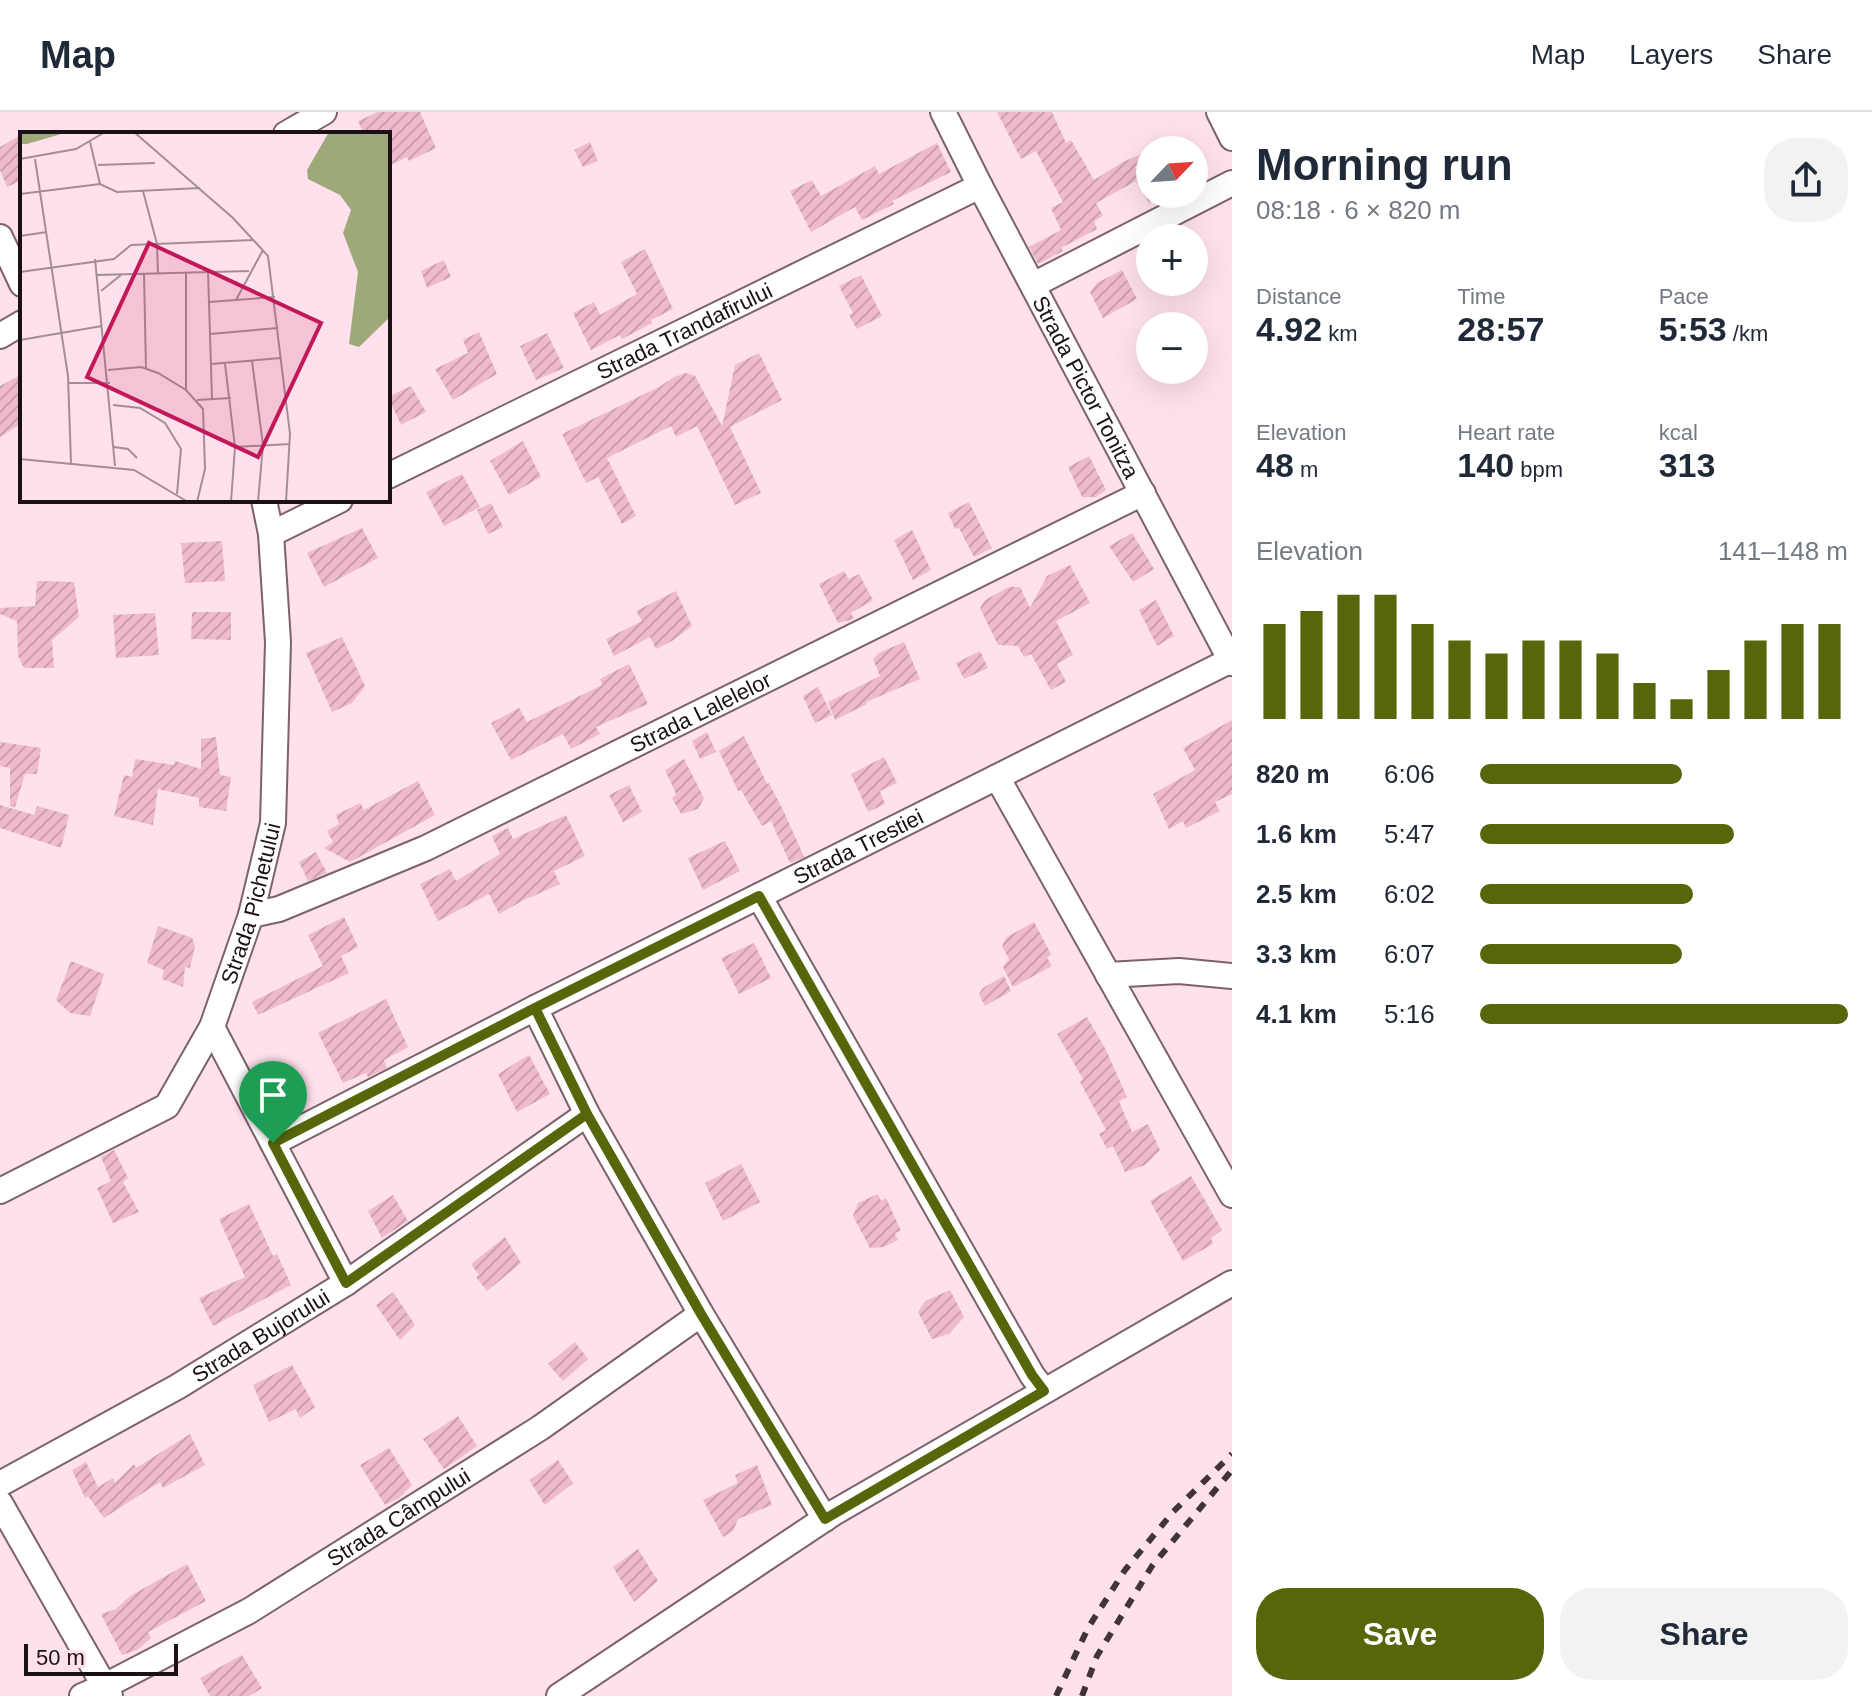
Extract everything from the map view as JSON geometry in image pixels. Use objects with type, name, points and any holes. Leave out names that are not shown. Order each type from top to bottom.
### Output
[{"type":"street","points":[[289,132],[324,112]]},
{"type":"street","name":"Strada Pictor Tonitza","points":[[943,112],[1231,662]]},
{"type":"street","points":[[1219,112],[1232,138]]},
{"type":"street","points":[[1033,285],[1232,183]]},
{"type":"street","name":"Strada Trandafirului","points":[[390,475],[980,186]]},
{"type":"street","points":[[0,237],[20,280]]},
{"type":"street","points":[[0,336],[20,324]]},
{"type":"street","name":"Strada Lalelelor","points":[[251,915],[279,909],[426,848],[1143,493]]},
{"type":"street","name":"Strada Pichetului","points":[[0,1191],[167,1106],[212,1027],[251,915],[273,823],[278,642],[271,534],[264,502]]},
{"type":"street","points":[[271,534],[336,502]]},
{"type":"street","name":"Strada Trestiei","points":[[273,1143],[535,1008],[1231,662]]},
{"type":"street","points":[[997,777],[1232,1195]]},
{"type":"street","points":[[759,896],[1032,1375],[1044,1391]]},
{"type":"street","points":[[1108,975],[1179,971],[1232,976]]},
{"type":"street","points":[[535,1008],[587,1114],[701,1314],[825,1519]]},
{"type":"street","points":[[212,1027],[346,1283]]},
{"type":"street","name":"Strada Bujorului","points":[[0,1484],[177,1387],[346,1283],[587,1114]]},
{"type":"street","points":[[559,1696],[825,1519],[1232,1283]]},
{"type":"street","name":"Strada Câmpului","points":[[82,1696],[108,1691],[262,1602],[540,1428],[701,1314]]},
{"type":"street","points":[[0,1503],[108,1691]]},
{"type":"building","points":[[378,112],[420,112],[436,148],[409,161],[407,157],[390,165],[390,132],[363,132],[358,121]]},
{"type":"building","points":[[997,112],[1052,112],[1066,143],[1071,140],[1094,180],[1136,156],[1136,181],[1096,203],[1103,216],[1094,221],[1097,229],[1038,264],[1029,247],[1061,230],[1051,208],[1063,202],[1036,151],[1021,159]]},
{"type":"building","points":[[20,135],[20,181],[7,187],[0,170],[0,147]]},
{"type":"building","points":[[590,142],[598,161],[583,167],[574,150]]},
{"type":"building","points":[[937,143],[951,172],[892,201],[894,204],[862,220],[855,207],[811,232],[790,191],[812,180],[821,196],[875,166],[879,174]]},
{"type":"building","points":[[645,249],[673,309],[622,339],[620,335],[591,350],[573,313],[594,302],[600,315],[637,294],[621,262]]},
{"type":"building","points":[[444,260],[451,277],[427,288],[421,271]]},
{"type":"building","points":[[1122,270],[1137,299],[1103,318],[1090,292],[1097,283]]},
{"type":"building","points":[[861,275],[882,316],[857,329],[849,315],[853,313],[839,286]]},
{"type":"building","points":[[479,332],[497,374],[453,400],[435,369],[468,353],[463,340]]},
{"type":"building","points":[[547,333],[564,368],[536,380],[520,346]]},
{"type":"building","points":[[759,353],[782,400],[730,427],[761,493],[735,505],[697,426],[676,437],[671,426],[607,458],[636,516],[622,524],[598,477],[586,483],[562,434],[686,373],[695,376],[722,426],[735,365]]},
{"type":"building","points":[[20,375],[20,424],[0,437],[0,386]]},
{"type":"building","points":[[411,386],[426,412],[401,425],[390,396]]},
{"type":"building","points":[[523,441],[541,477],[509,495],[490,461]]},
{"type":"building","points":[[1089,456],[1106,490],[1096,497],[1082,497],[1068,467]]},
{"type":"building","points":[[462,474],[480,507],[444,526],[426,492]]},
{"type":"building","points":[[969,502],[992,548],[974,557],[948,513]]},
{"type":"building","points":[[491,503],[503,527],[488,534],[477,510]]},
{"type":"building","points":[[362,528],[378,558],[324,587],[307,553]]},
{"type":"building","points":[[912,530],[931,570],[913,580],[894,540]]},
{"type":"building","points":[[1132,533],[1154,569],[1133,582],[1109,546]]},
{"type":"building","points":[[222,541],[225,581],[185,583],[181,543]]},
{"type":"building","points":[[1070,565],[1090,603],[1056,621],[1073,655],[1057,664],[1066,682],[1051,690],[1031,654],[1024,657],[1018,646],[998,645],[980,608],[985,600],[1009,587],[1020,587],[1030,608],[1047,576]]},
{"type":"building","points":[[844,571],[849,579],[859,574],[873,600],[851,613],[854,619],[838,623],[819,584]]},
{"type":"building","points":[[37,581],[74,582],[79,617],[52,640],[54,668],[24,668],[18,656],[17,621],[0,614],[0,608],[35,606]]},
{"type":"building","points":[[676,591],[692,626],[656,649],[650,637],[614,656],[606,639],[642,621],[636,611]]},
{"type":"building","points":[[1156,600],[1174,636],[1157,646],[1139,610]]},
{"type":"building","points":[[192,612],[231,612],[231,640],[191,639]]},
{"type":"building","points":[[155,613],[159,655],[116,658],[113,615]]},
{"type":"building","points":[[342,637],[365,686],[352,703],[332,712],[306,653]]},
{"type":"building","points":[[904,642],[920,679],[866,702],[835,720],[828,702],[880,676],[873,659]]},
{"type":"building","points":[[980,651],[988,668],[964,679],[956,663]]},
{"type":"building","points":[[629,664],[648,704],[596,727],[600,734],[571,749],[563,734],[511,760],[491,723],[519,708],[527,722],[602,685],[600,679]]},
{"type":"building","points":[[818,687],[832,715],[815,723],[803,696]]},
{"type":"building","points":[[1232,720],[1232,794],[1215,802],[1220,811],[1186,828],[1183,821],[1169,829],[1153,794],[1195,770],[1183,748]]},
{"type":"building","points":[[707,732],[716,752],[700,759],[692,741]]},
{"type":"building","points":[[744,736],[804,857],[790,863],[771,821],[762,826],[741,790],[738,791],[719,751]]},
{"type":"building","points":[[216,737],[220,775],[231,777],[226,811],[199,807],[199,798],[158,789],[153,825],[114,816],[124,775],[132,777],[135,759],[174,765],[175,761],[201,769],[201,739]]},
{"type":"building","points":[[0,742],[41,748],[37,774],[25,774],[15,807],[10,806],[10,768],[0,766]]},
{"type":"building","points":[[884,757],[897,783],[880,791],[885,804],[868,812],[851,774]]},
{"type":"building","points":[[684,759],[704,798],[698,809],[681,814],[672,798],[676,794],[665,770]]},
{"type":"building","points":[[418,781],[435,815],[350,862],[324,848],[333,842],[327,831],[339,824],[336,815],[360,803],[364,810]]},
{"type":"building","points":[[629,785],[642,812],[623,822],[609,795]]},
{"type":"building","points":[[0,805],[34,815],[37,806],[69,815],[61,848],[0,828]]},
{"type":"building","points":[[566,815],[585,856],[554,871],[560,884],[499,914],[489,894],[438,921],[420,884],[450,869],[456,881],[500,854],[492,836],[508,828],[513,839]]},
{"type":"building","points":[[725,841],[740,871],[703,890],[688,858]]},
{"type":"building","points":[[316,852],[327,873],[308,881],[299,862]]},
{"type":"building","points":[[344,917],[358,947],[341,956],[349,973],[258,1015],[252,1002],[323,966],[308,935]]},
{"type":"building","points":[[1034,922],[1051,954],[1047,958],[1052,966],[1013,987],[1003,967],[1009,959],[1002,946],[1007,937]]},
{"type":"building","points":[[158,926],[192,938],[195,946],[190,968],[185,967],[183,987],[162,979],[164,970],[147,963]]},
{"type":"building","points":[[754,943],[771,978],[739,994],[721,958]]},
{"type":"building","points":[[71,961],[104,974],[90,1016],[70,1013],[56,1000]]},
{"type":"building","points":[[1004,976],[1011,991],[985,1006],[979,994],[983,988]]},
{"type":"building","points":[[386,999],[408,1047],[384,1060],[387,1068],[343,1083],[318,1033]]},
{"type":"building","points":[[1087,1017],[1127,1097],[1119,1101],[1132,1132],[1148,1124],[1160,1150],[1145,1165],[1125,1172],[1113,1146],[1107,1149],[1099,1134],[1106,1130],[1080,1082],[1083,1079],[1057,1034]]},
{"type":"building","points":[[529,1055],[550,1094],[517,1112],[498,1074]]},
{"type":"building","points":[[114,1150],[128,1178],[123,1182],[139,1212],[113,1223],[97,1188],[111,1181],[101,1157]]},
{"type":"building","points":[[741,1164],[760,1202],[723,1221],[705,1183]]},
{"type":"building","points":[[1191,1176],[1222,1230],[1211,1238],[1213,1244],[1183,1261],[1150,1201]]},
{"type":"building","points":[[878,1194],[881,1201],[886,1198],[901,1231],[895,1233],[898,1240],[884,1247],[870,1248],[853,1216],[858,1203]]},
{"type":"building","points":[[393,1195],[408,1221],[382,1238],[368,1211]]},
{"type":"building","points":[[249,1204],[273,1256],[277,1254],[291,1285],[213,1326],[199,1298],[245,1277],[219,1219]]},
{"type":"building","points":[[505,1237],[521,1263],[487,1291],[471,1264]]},
{"type":"building","points":[[950,1290],[964,1317],[949,1334],[932,1339],[918,1312],[925,1301]]},
{"type":"building","points":[[393,1292],[415,1325],[400,1340],[376,1305]]},
{"type":"building","points":[[575,1342],[588,1359],[563,1381],[548,1364]]},
{"type":"building","points":[[292,1365],[315,1407],[300,1418],[296,1409],[269,1422],[253,1385]]},
{"type":"building","points":[[458,1416],[477,1446],[444,1469],[423,1439]]},
{"type":"building","points":[[190,1434],[205,1465],[163,1488],[160,1482],[104,1518],[88,1496],[85,1498],[72,1470],[86,1462],[98,1487],[113,1478],[115,1483],[134,1464],[136,1468]]},
{"type":"building","points":[[389,1448],[412,1485],[399,1498],[385,1505],[360,1465]]},
{"type":"building","points":[[558,1460],[573,1483],[545,1505],[529,1480]]},
{"type":"building","points":[[757,1465],[772,1505],[738,1519],[733,1531],[723,1537],[703,1500],[738,1483],[735,1475]]},
{"type":"building","points":[[638,1549],[658,1581],[634,1602],[613,1567]]},
{"type":"building","points":[[187,1564],[206,1601],[148,1632],[151,1638],[137,1650],[122,1655],[101,1614],[116,1609],[130,1596]]},
{"type":"building","points":[[242,1655],[262,1688],[249,1696],[210,1696],[200,1678]]},
{"type":"railway","points":[[1056,1696],[1088,1628],[1125,1570],[1173,1512],[1232,1454]]},
{"type":"railway","points":[[1082,1696],[1097,1656],[1152,1566],[1232,1470]]},
{"type":"route","points":[[273,1143],[346,1283],[587,1114],[535,1008],[759,896],[1032,1375],[1044,1391],[825,1519],[701,1314],[587,1114],[535,1008],[273,1143]]}]
